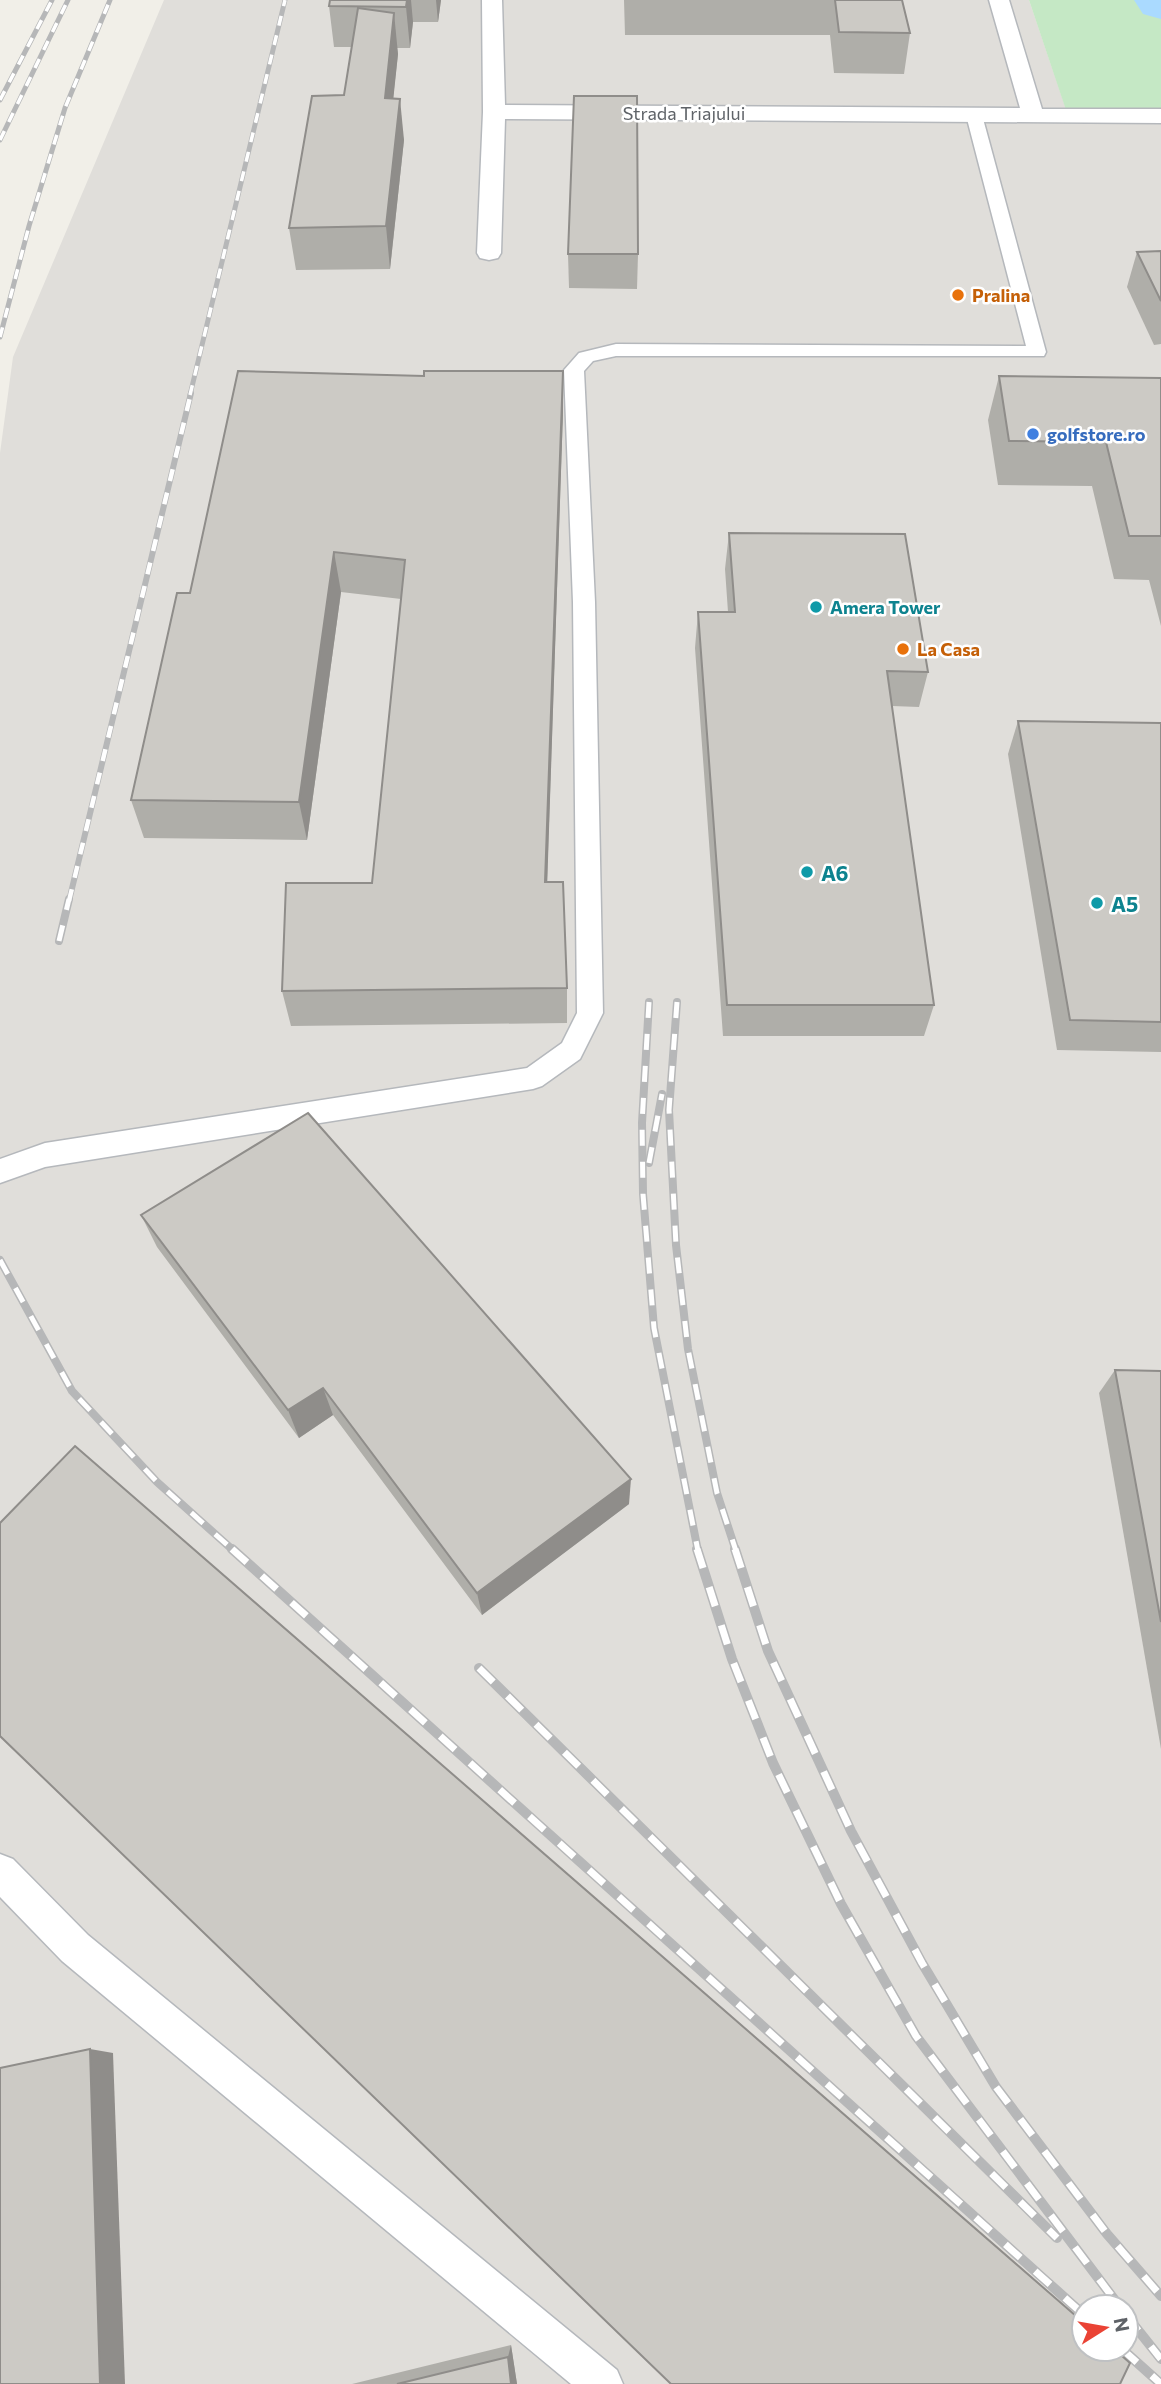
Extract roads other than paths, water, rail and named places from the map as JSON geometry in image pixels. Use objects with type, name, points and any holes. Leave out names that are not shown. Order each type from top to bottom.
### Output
[{"type":"street","points":[[489,253],[494,112],[492,0]]},
{"type":"street","points":[[999,0],[1033,116]]},
{"type":"street","name":"Strada Triajului","points":[[494,112],[1161,116]]},
{"type":"lane","points":[[0,1171],[45,1155],[533,1078],[571,1051],[590,1013],[584,616],[574,370],[586,357],[616,350],[1037,352],[974,116]]},
{"type":"lane","points":[[0,1872],[75,1948],[603,2384]]},
{"type":"railway","points":[[0,100],[52,0]]},
{"type":"railway","points":[[0,140],[68,0]]},
{"type":"railway","points":[[0,337],[29,226],[65,108],[110,0]]},
{"type":"railway","points":[[190,395],[285,0]]},
{"type":"railway","points":[[69,901],[191,393]]},
{"type":"railway","points":[[59,941],[69,899]]},
{"type":"railway","points":[[649,1002],[642,1123],[643,1194],[654,1328],[698,1551]]},
{"type":"railway","points":[[677,1002],[669,1110],[676,1245],[688,1349],[717,1493],[736,1551]]},
{"type":"railway","points":[[649,1163],[662,1094]]},
{"type":"railway","points":[[0,1260],[72,1391],[157,1482],[234,1551]]},
{"type":"railway","points":[[232,1549],[1070,2302]]},
{"type":"railway","points":[[697,1549],[732,1659],[773,1763],[841,1904],[916,2036],[1109,2293]]},
{"type":"railway","points":[[735,1549],[768,1651],[851,1831],[922,1963],[996,2087],[1107,2234],[1161,2296]]},
{"type":"railway","points":[[479,1668],[1057,2238]]},
{"type":"railway","points":[[1140,2333],[1161,2359]]},
{"type":"railway","points":[[1138,2363],[1161,2384]]},
{"type":"place","name":"Pralina","points":[[958,295]]},
{"type":"place","name":"golfstore.ro","points":[[1033,434]]},
{"type":"place","name":"Amera Tower","points":[[816,607]]},
{"type":"place","name":"La Casa","points":[[903,649]]},
{"type":"place","name":"A6","points":[[807,872]]},
{"type":"place","name":"A5","points":[[1097,903]]}]
